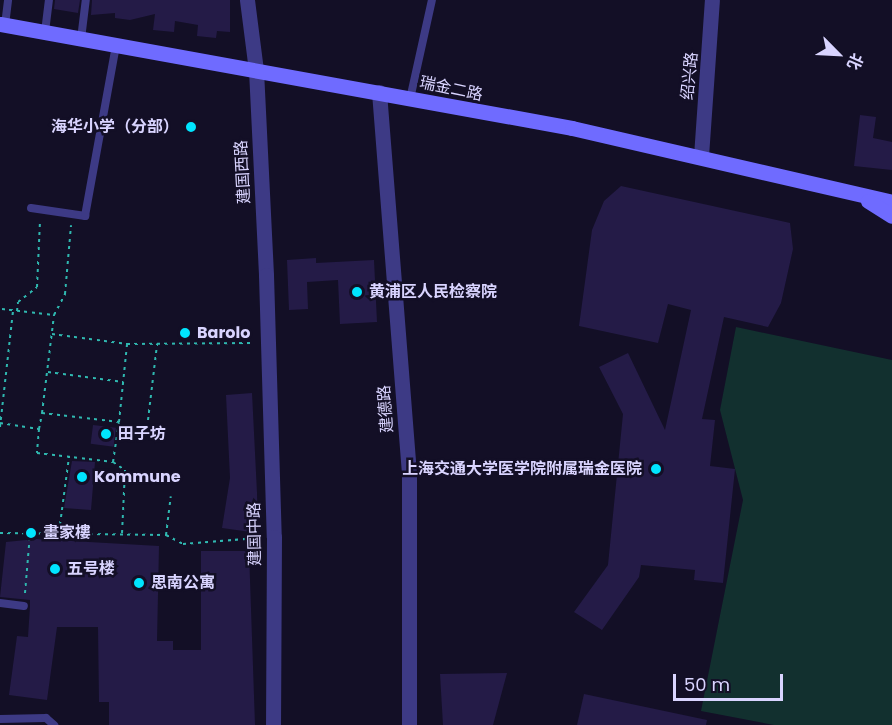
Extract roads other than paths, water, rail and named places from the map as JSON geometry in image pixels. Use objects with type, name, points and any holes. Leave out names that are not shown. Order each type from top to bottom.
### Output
[{"type":"main road","name":"瑞金二路","points":[[3,24],[379,92],[701,156],[892,202]]},
{"type":"main road","points":[[861,196],[892,216]]},
{"type":"street","name":"建国西路","points":[[248,0],[256,70],[267,343]]},
{"type":"street","name":"绍兴路","points":[[701,156],[712,0]]},
{"type":"street","name":"建德路","points":[[379,92],[409,474],[409,725]]},
{"type":"street","name":"建国中路","points":[[267,343],[274,537],[273,725]]},
{"type":"lane","points":[[3,24],[8,0]]},
{"type":"lane","points":[[45,32],[49,0]]},
{"type":"lane","points":[[81,39],[86,0]]},
{"type":"lane","points":[[410,99],[432,0]]},
{"type":"lane","points":[[31,208],[85,216],[116,45]]},
{"type":"lane","points":[[0,603],[24,606]]},
{"type":"lane","points":[[0,719],[46,718],[54,725]]},
{"type":"place","name":"海华小学（分部）","points":[[191,127]]},
{"type":"place","name":"黄浦区人民检察院","points":[[357,292]]},
{"type":"place","name":"Barolo","points":[[185,333]]},
{"type":"place","name":"田子坊","points":[[106,434]]},
{"type":"place","name":"上海交通大学医学院附属瑞金医院","points":[[656,469]]},
{"type":"place","name":"Kommune","points":[[82,477]]},
{"type":"place","name":"畫家樓","points":[[31,533]]},
{"type":"place","name":"五号楼","points":[[55,569]]},
{"type":"place","name":"思南公寓","points":[[139,583]]}]
